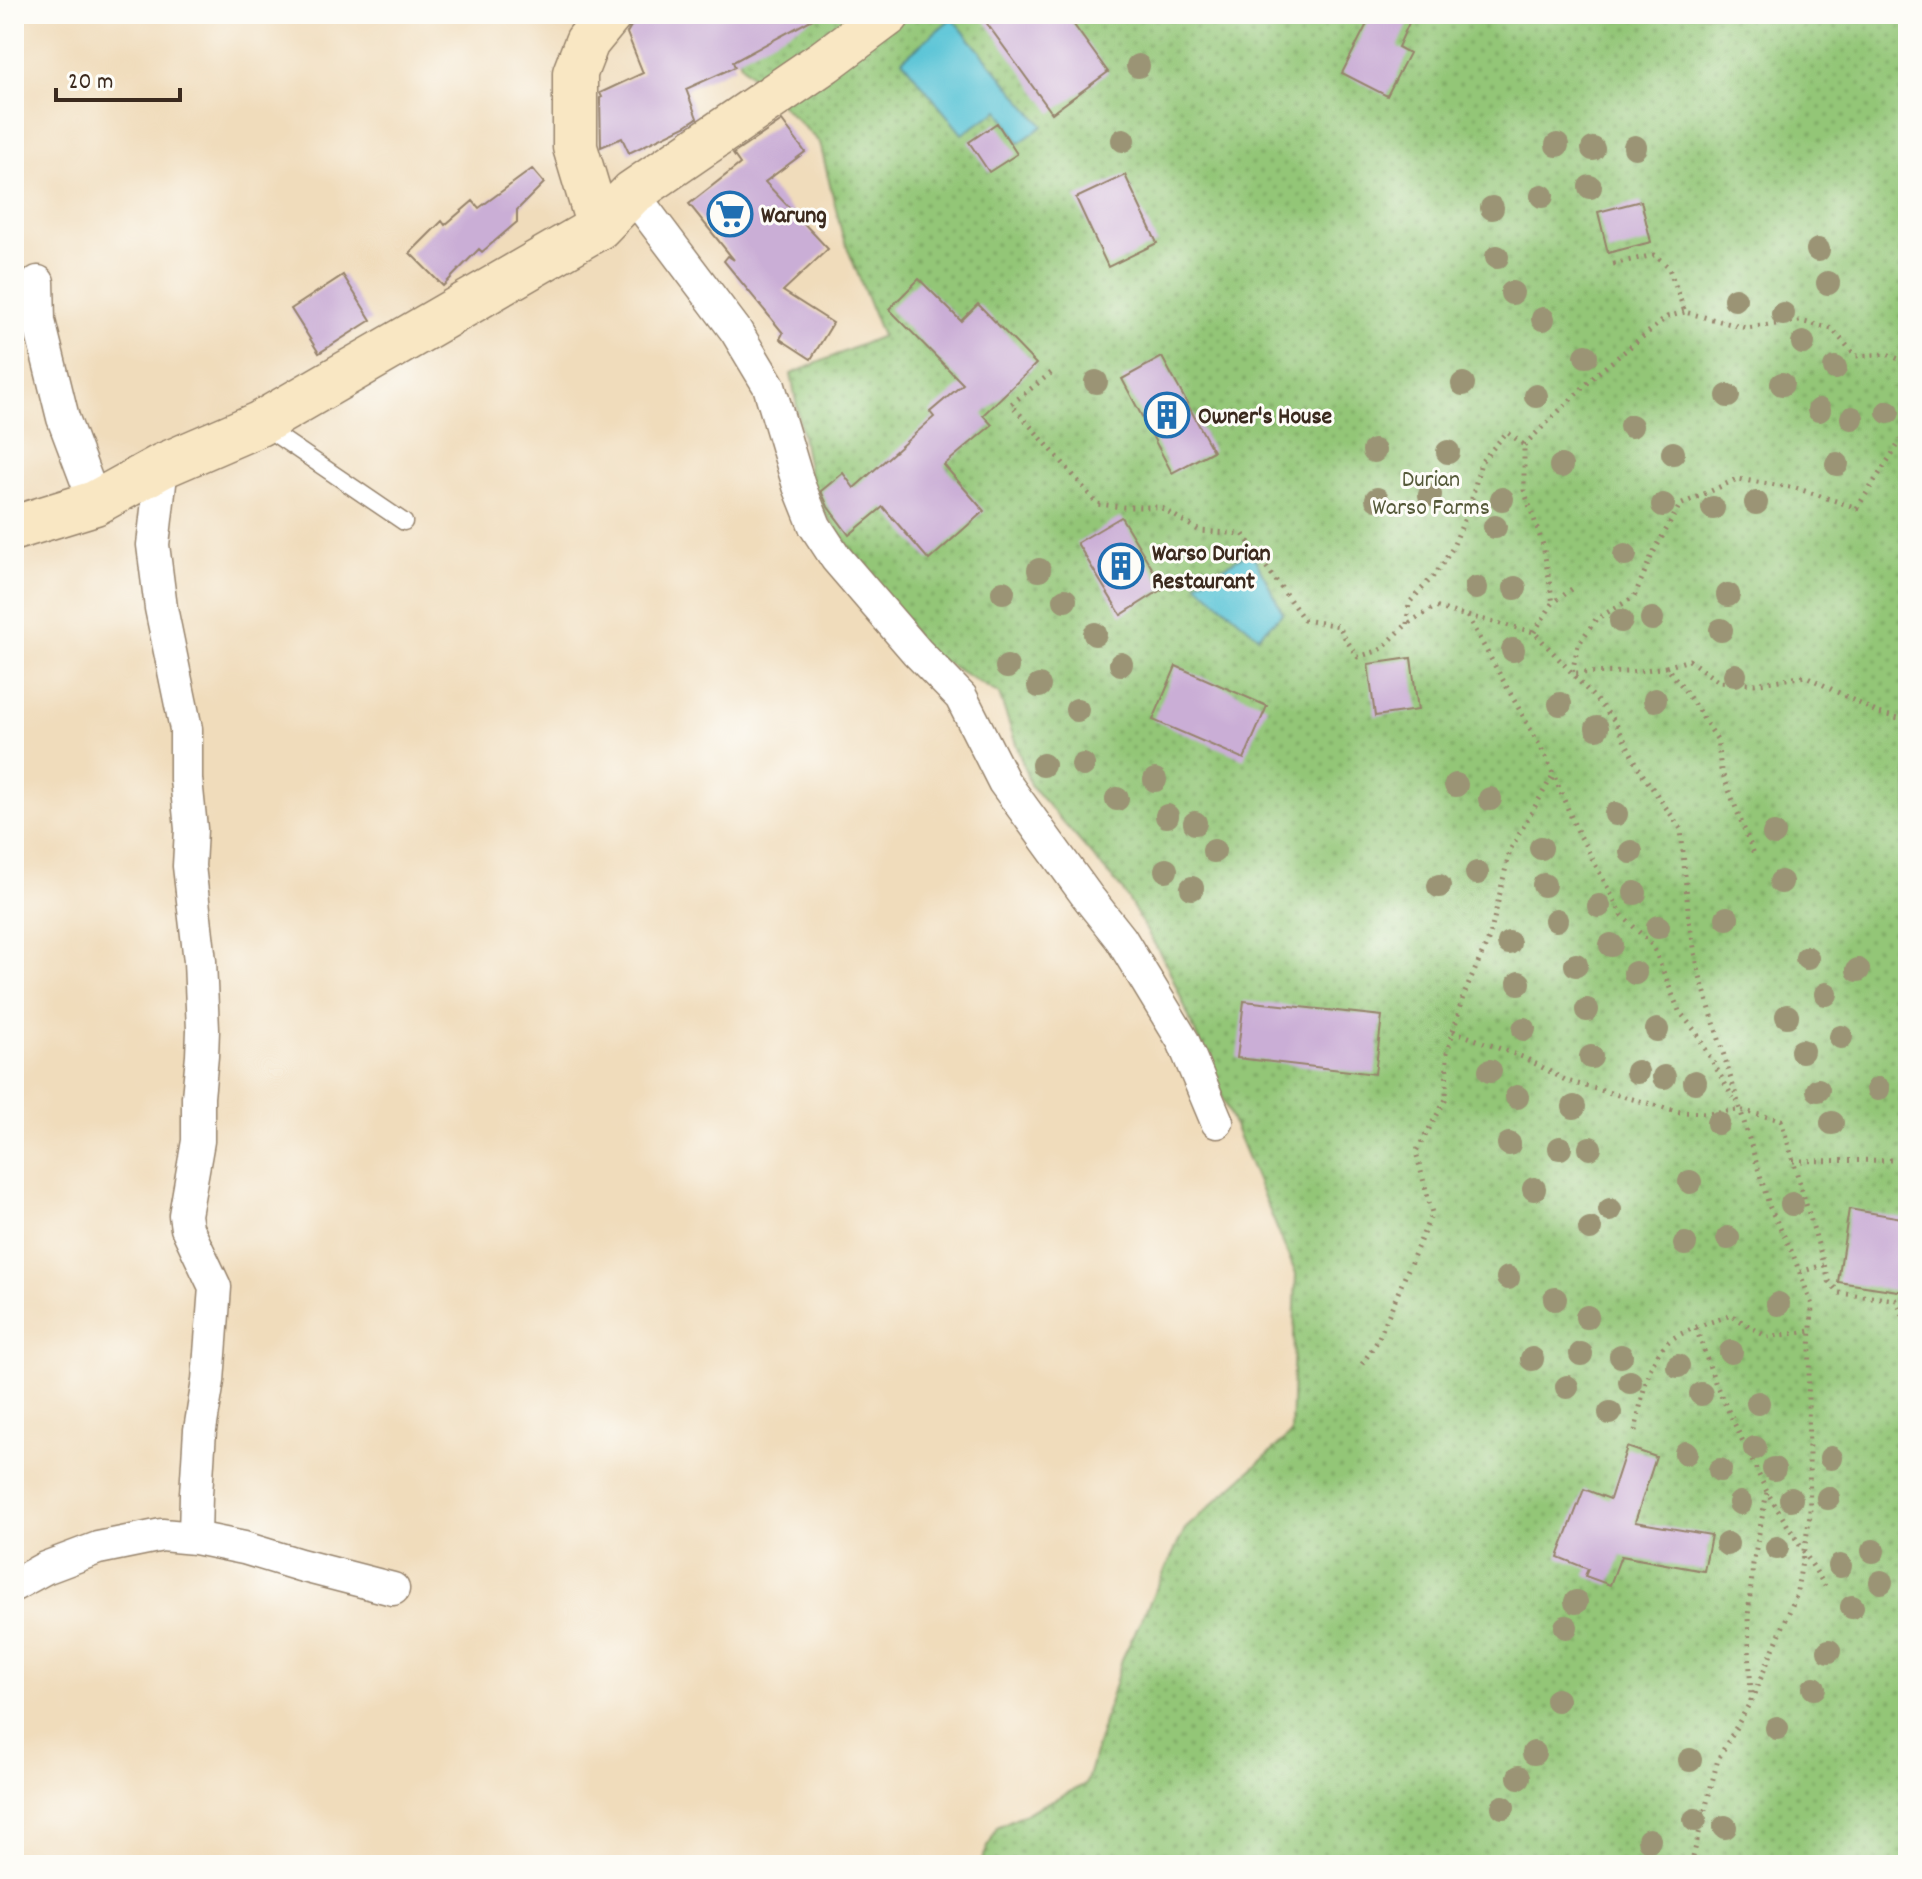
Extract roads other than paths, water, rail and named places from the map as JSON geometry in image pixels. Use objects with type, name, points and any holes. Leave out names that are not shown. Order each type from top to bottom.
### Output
[{"type":"main road","points":[[599,227],[575,147],[575,73],[587,42],[610,14]]},
{"type":"main road","points":[[14,528],[95,503],[162,466],[259,424],[599,227],[632,193],[825,61],[888,14]]},
{"type":"street","points":[[632,193],[736,331],[769,386],[799,486],[815,526],[836,558],[917,652],[961,697],[1004,782],[1121,939],[1183,1041],[1217,1122]]},
{"type":"street","points":[[38,282],[39,321],[63,418],[95,503]]},
{"type":"street","points":[[162,466],[153,545],[161,608],[186,729],[186,779],[191,829],[189,866],[200,961],[202,1016],[198,1141],[185,1215],[187,1228],[215,1287],[208,1381],[200,1430],[195,1538]]},
{"type":"street","points":[[14,1585],[45,1568],[98,1548],[162,1535],[244,1548],[393,1589]]},
{"type":"lane","points":[[259,424],[404,522]]},
{"type":"water","points":[[952,18],[1043,126],[1019,143],[999,110],[962,134],[902,60]]},
{"type":"water","points":[[1251,551],[1283,613],[1258,636],[1196,583]]},
{"type":"place","name":"Warung","points":[[730,214]]},
{"type":"place","name":"Owner's House","points":[[1167,415]]},
{"type":"place","name":"Warso Durian Restaurant","points":[[1121,566]]},
{"type":"park label","name":"Durian Warso Farms","points":[[1431,492]]}]
